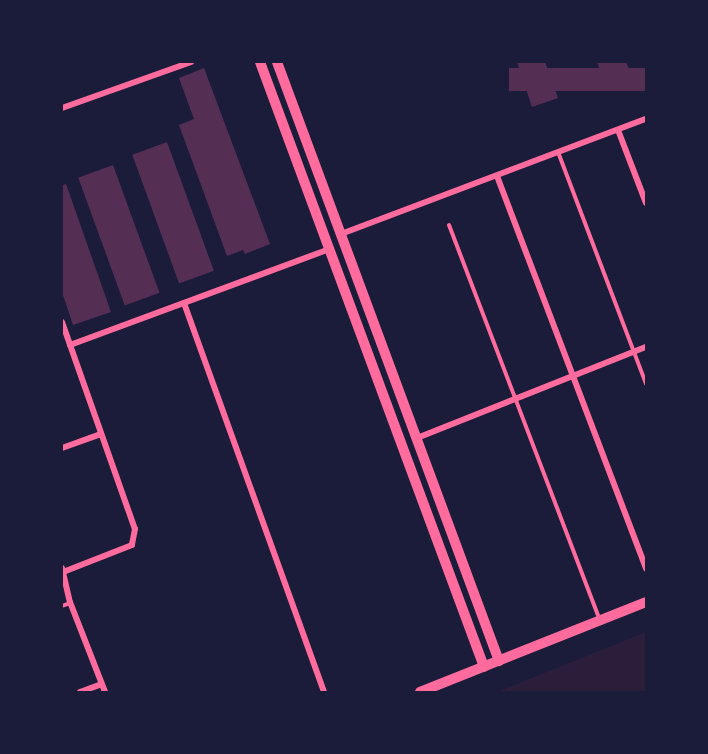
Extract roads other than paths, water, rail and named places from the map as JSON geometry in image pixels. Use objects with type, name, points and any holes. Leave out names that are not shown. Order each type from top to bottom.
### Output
[{"type":"main road","points":[[260,62],[484,667]]},
{"type":"main road","points":[[277,62],[499,661]]},
{"type":"main road","points":[[420,693],[646,602]]},
{"type":"street","points":[[62,108],[191,62]]},
{"type":"street","points":[[341,234],[646,119]]},
{"type":"street","points":[[618,130],[646,203]]},
{"type":"street","points":[[497,176],[646,569]]},
{"type":"street","points":[[70,345],[329,249]]},
{"type":"street","points":[[184,303],[324,693]]},
{"type":"street","points":[[62,322],[135,529],[135,539],[132,545],[62,570],[70,602],[105,693]]},
{"type":"street","points":[[417,438],[646,347]]},
{"type":"street","points":[[62,448],[101,434]]},
{"type":"street","points":[[80,693],[102,684]]},
{"type":"lane","points":[[558,152],[646,384]]},
{"type":"lane","points":[[449,225],[600,620]]},
{"type":"lane","points":[[62,606],[70,602]]}]
